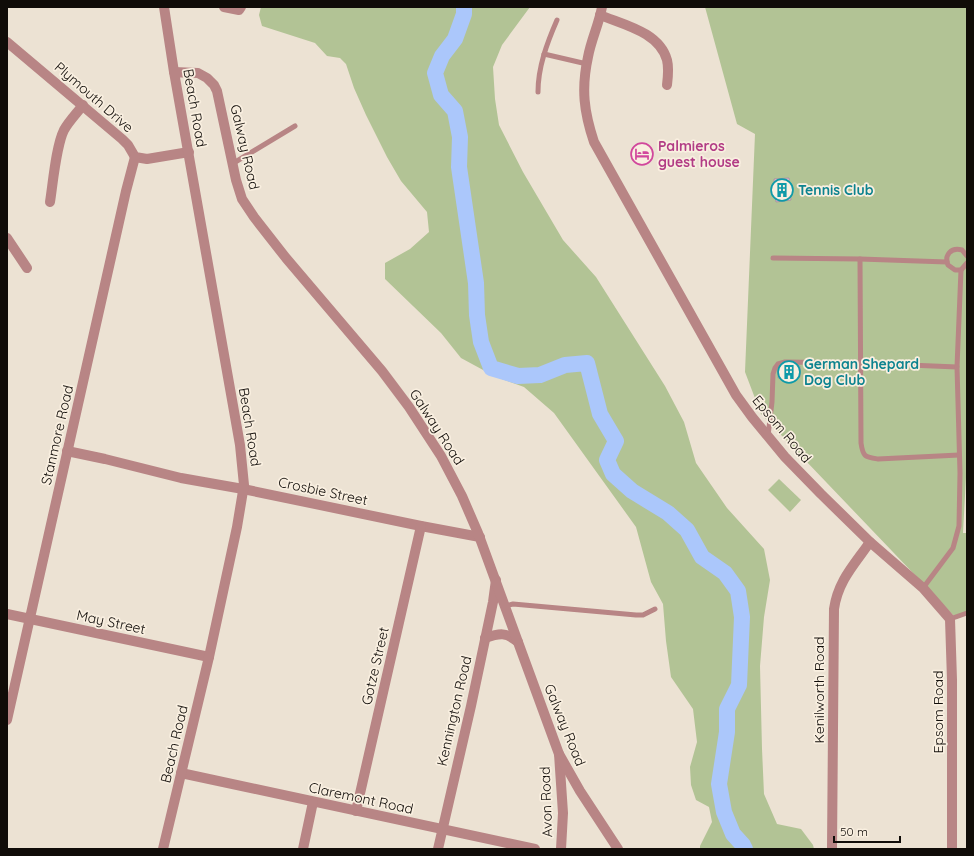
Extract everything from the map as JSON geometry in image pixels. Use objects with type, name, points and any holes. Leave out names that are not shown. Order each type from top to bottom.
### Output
[{"type":"street","name":"Beach Road","points":[[163,849],[237,527],[243,488],[243,468],[238,437],[164,7]]},
{"type":"street","points":[[224,7],[240,9]]},
{"type":"street","points":[[601,11],[644,32],[657,44],[667,59],[667,85]]},
{"type":"street","name":"Epsom Road","points":[[601,11],[587,64],[584,86],[587,120],[594,142],[736,396],[768,438],[821,494],[870,542],[923,588],[950,619],[952,680],[952,849]]},
{"type":"street","name":"Plymouth Drive","points":[[7,42],[122,139],[128,145],[135,157]]},
{"type":"street","name":"Galway Road","points":[[174,72],[198,73],[208,78],[214,85],[217,91],[232,164],[242,199],[254,217],[382,371],[418,420],[449,471],[480,537],[559,754],[618,849]]},
{"type":"street","points":[[50,202],[63,132],[83,105]]},
{"type":"street","points":[[135,157],[147,159],[189,152]]},
{"type":"street","name":"Stanmore Road","points":[[7,720],[126,191],[135,157]]},
{"type":"street","points":[[7,238],[27,268]]},
{"type":"street","name":"Crosbie Street","points":[[67,452],[105,459],[181,478],[243,488],[480,537]]},
{"type":"street","name":"Gotze Street","points":[[356,811],[421,526]]},
{"type":"street","name":"Kenilworth Road","points":[[832,849],[834,609],[836,594],[842,581],[870,542]]},
{"type":"street","name":"Kennington Road","points":[[438,849],[493,602],[496,580]]},
{"type":"street","name":"May Street","points":[[7,614],[208,657]]},
{"type":"street","points":[[485,638],[505,634],[518,642]]},
{"type":"street","name":"Avon Road","points":[[559,754],[564,813],[561,849]]},
{"type":"street","name":"Claremont Road","points":[[181,773],[536,849]]},
{"type":"street","points":[[303,849],[313,802]]},
{"type":"lane","points":[[538,92],[538,80],[544,54],[557,20]]},
{"type":"lane","points":[[544,54],[587,64]]},
{"type":"lane","points":[[232,164],[295,126]]},
{"type":"lane","points":[[946,262],[949,252],[955,249],[962,250],[967,256]]},
{"type":"lane","points":[[773,258],[946,262],[952,269],[961,270]]},
{"type":"lane","points":[[860,259],[861,443],[864,454],[867,457],[878,459],[959,455]]},
{"type":"lane","points":[[923,588],[953,548],[959,526],[957,367],[961,270],[967,263]]},
{"type":"lane","points":[[768,438],[773,374],[778,364],[785,362],[861,363],[957,367]]},
{"type":"lane","points":[[505,606],[513,604],[636,615],[643,615],[655,609]]},
{"type":"lane","points":[[950,619],[967,613]]},
{"type":"green space","points":[[261,7],[530,7],[502,45],[493,67],[495,99],[499,125],[523,172],[563,240],[596,277],[665,386],[684,422],[696,463],[727,508],[764,549],[770,580],[764,617],[760,666],[764,794],[777,824],[801,829],[813,845],[814,849],[700,849],[700,846],[712,822],[709,807],[696,800],[691,785],[690,767],[697,742],[693,709],[671,677],[663,604],[651,582],[636,527],[554,413],[524,387],[496,377],[461,358],[441,333],[385,279],[385,263],[410,249],[429,232],[427,212],[401,181],[387,157],[354,88],[346,64],[340,58],[327,56],[315,43],[262,26],[259,15]]},
{"type":"green space","points":[[705,7],[967,7],[967,459],[963,533],[967,533],[967,612],[957,619],[761,414],[745,372],[755,134],[737,124]]},
{"type":"green space","points":[[779,479],[801,500],[790,512],[768,490]]},
{"type":"building","name":"Tennis Club","points":[[789,178],[791,200],[776,202],[774,179]]},
{"type":"building","name":"German Shepard Dog Club","points":[[800,366],[800,377],[778,378],[780,367]]},
{"type":"waterway","points":[[464,7],[464,14],[455,39],[442,56],[435,73],[441,95],[455,111],[460,137],[459,167],[476,283],[477,315],[481,342],[491,368],[518,376],[540,375],[565,365],[587,363],[600,414],[616,441],[607,460],[613,474],[632,491],[668,513],[687,530],[702,557],[725,573],[738,591],[742,617],[739,685],[727,709],[727,732],[719,784],[724,812],[733,834],[745,849]]},
{"type":"place","name":"Palmieros guest house","points":[[642,154]]},
{"type":"place","name":"Tennis Club","points":[[782,190]]},
{"type":"place","name":"German Shepard Dog Club","points":[[789,372]]}]
